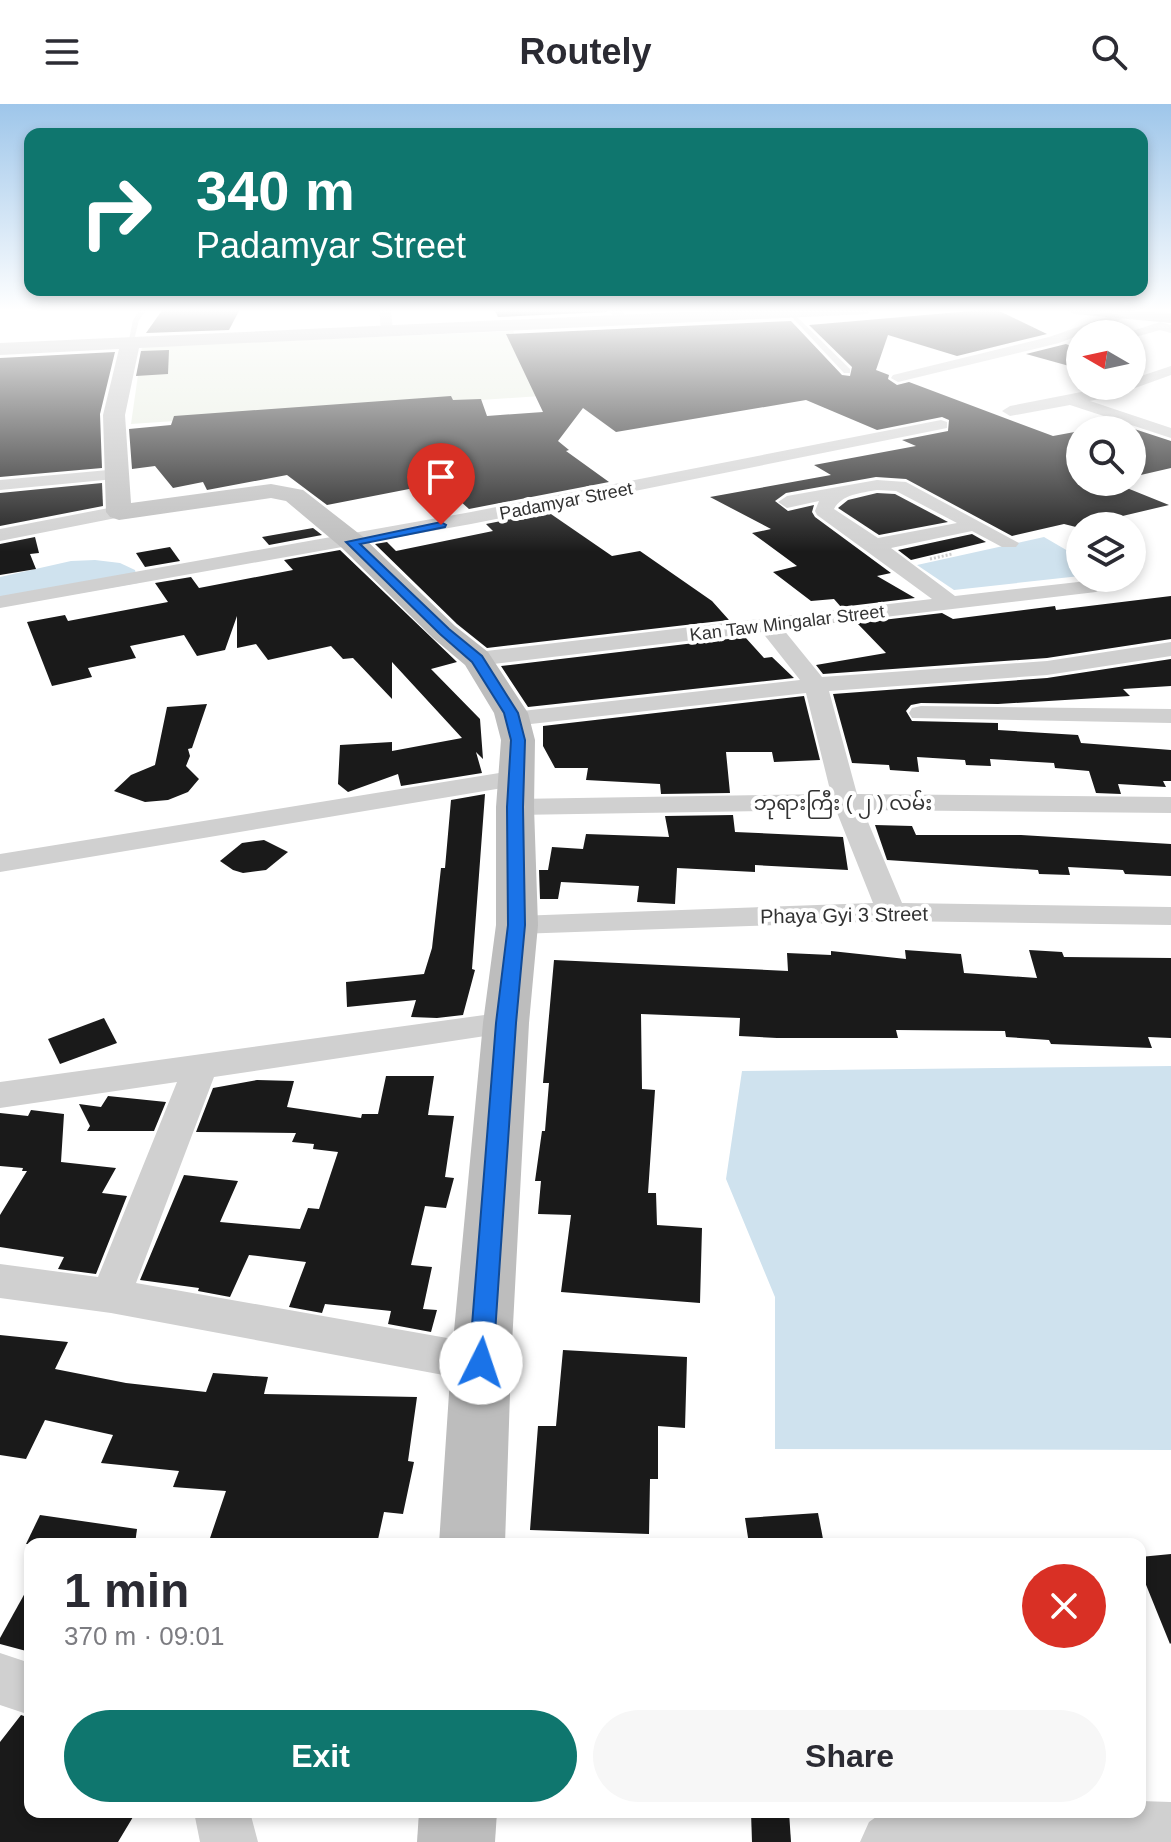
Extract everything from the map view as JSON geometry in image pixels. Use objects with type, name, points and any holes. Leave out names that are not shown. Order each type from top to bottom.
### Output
[{"type":"street","points":[[119,512],[114,415],[120,390]]},
{"type":"street","points":[[1010,411],[1071,400],[1171,433]]},
{"type":"street","name":"Padamyar Street","points":[[0,602],[352,542],[678,480],[941,425]]},
{"type":"street","points":[[0,485],[119,474]]},
{"type":"street","points":[[787,502],[877,485],[900,486],[1009,543]]},
{"type":"street","points":[[0,535],[119,512],[271,491],[294,495],[352,542],[444,632],[477,659],[497,687],[513,719],[518,740],[517,925],[506,1023],[481,1363],[472,1538]]},
{"type":"street","points":[[843,491],[828,501],[824,511],[875,545],[952,604]]},
{"type":"street","points":[[875,545],[976,525]]},
{"type":"street","name":"Kan Taw Mingalar Street","points":[[477,659],[1066,590]]},
{"type":"street","points":[[769,626],[816,685],[846,802],[891,912]]},
{"type":"street","points":[[513,719],[816,685],[1047,668],[1171,649]]},
{"type":"street","points":[[921,713],[1171,716]]},
{"type":"street","name":"ဘုရားကြီး ( ၂ ) လမ်း","points":[[0,863],[516,793],[846,802],[1171,805]]},
{"type":"street","name":"Phaya Gyi 3 Street","points":[[517,925],[891,912],[1171,916]]},
{"type":"street","points":[[0,1095],[506,1023]]},
{"type":"street","points":[[111,1296],[200,1068]]},
{"type":"street","points":[[0,1281],[111,1296],[481,1363]]},
{"type":"street","points":[[0,1679],[24,1687]]},
{"type":"street","points":[[223,1818],[229,1842]]},
{"type":"street","points":[[456,1842],[458,1818]]},
{"type":"street","points":[[903,1838],[1171,1830]]},
{"type":"path","points":[[902,566],[1009,543]]},
{"type":"shaded area","points":[[136,390],[538,390],[541,396],[131,424]]},
{"type":"water","points":[[1044,537],[1066,550],[1066,578],[954,590],[917,565]]},
{"type":"water","points":[[71,561],[120,563],[135,570],[138,583],[0,607],[0,577]]},
{"type":"water","points":[[1171,1066],[1171,1450],[775,1449],[775,1297],[726,1179],[742,1071]]},
{"type":"building","points":[[0,390],[106,390],[100,414],[102,468],[0,477]]},
{"type":"building","points":[[533,390],[931,390],[1053,436],[1066,434],[1066,496],[1146,496],[1169,505],[1139,512],[1066,512],[1066,524],[1012,536],[906,479],[876,477],[786,493],[775,501],[788,511],[814,505],[812,512],[815,517],[891,573],[877,576],[915,598],[841,607],[834,599],[811,601],[773,572],[797,566],[752,533],[771,529],[710,497],[831,475],[814,465],[916,446],[902,440],[948,431],[949,420],[942,417],[877,430],[806,400],[616,432],[583,408],[558,441],[569,450],[566,451],[609,482],[469,509],[440,483],[327,505],[287,475],[207,490],[203,482],[173,488],[155,466],[132,469],[129,429],[171,425],[174,416],[451,396],[453,400],[481,399],[487,416],[543,412]]},
{"type":"building","points":[[1146,433],[1171,441],[1171,468],[1146,474]]},
{"type":"building","points":[[102,483],[103,506],[0,526],[0,493]]},
{"type":"building","points":[[877,493],[895,494],[948,522],[879,535],[838,508],[848,500]]},
{"type":"building","points":[[548,512],[612,556],[640,551],[712,601],[729,620],[487,648],[457,624],[375,544],[387,542],[396,551],[493,531],[486,524]]},
{"type":"building","points":[[313,528],[322,535],[269,545],[262,537]]},
{"type":"building","points":[[972,534],[986,542],[911,560],[898,550]]},
{"type":"building","points":[[35,537],[39,553],[30,554],[36,569],[0,575],[0,544]]},
{"type":"building","points":[[170,547],[180,561],[145,567],[136,553]]},
{"type":"building","points":[[340,550],[457,662],[431,669],[480,719],[483,759],[476,752],[482,773],[401,786],[398,774],[348,792],[338,784],[340,745],[392,742],[392,751],[462,738],[392,662],[392,699],[353,658],[343,659],[331,646],[268,660],[256,644],[237,648],[237,616],[225,650],[197,656],[184,635],[130,646],[136,658],[88,668],[92,677],[52,686],[27,622],[65,615],[68,621],[168,602],[155,583],[191,577],[199,588],[293,570],[284,560]]},
{"type":"building","points":[[1171,596],[1171,639],[1047,658],[823,674],[816,665],[886,653],[857,623],[942,613],[953,619]]},
{"type":"building","points":[[745,637],[764,658],[772,657],[794,678],[528,707],[501,666]]},
{"type":"building","points":[[1171,659],[1171,686],[1123,689],[1130,696],[998,704],[921,703],[911,705],[906,711],[912,721],[998,723],[998,730],[1078,735],[1081,743],[1171,750],[1171,781],[1163,781],[1166,787],[1118,784],[1121,794],[1096,793],[1089,771],[1055,768],[1054,763],[990,759],[991,766],[966,765],[965,760],[917,757],[919,772],[890,770],[889,765],[852,763],[833,694],[1047,678]]},
{"type":"building","points":[[804,696],[820,760],[774,762],[772,752],[726,752],[730,793],[661,794],[660,784],[586,780],[588,768],[555,768],[543,746],[543,726]]},
{"type":"building","points":[[207,704],[192,748],[188,749],[190,756],[186,766],[199,779],[188,792],[168,800],[145,802],[114,791],[131,775],[155,765],[167,707]]},
{"type":"building","points":[[485,794],[472,969],[475,970],[463,1015],[411,1017],[416,1000],[347,1007],[346,982],[424,974],[432,948],[441,868],[445,868],[451,800]]},
{"type":"building","points":[[733,815],[735,832],[843,837],[848,870],[755,865],[755,872],[677,868],[675,904],[637,902],[639,886],[561,882],[558,899],[540,899],[539,870],[548,870],[552,847],[583,849],[586,834],[669,837],[665,816]]},
{"type":"building","points":[[875,825],[912,826],[916,835],[1021,835],[1171,844],[1171,876],[1068,867],[1070,875],[1039,874],[1038,870],[887,860]]},
{"type":"building","points":[[264,840],[288,852],[266,870],[243,873],[220,861],[242,843]]},
{"type":"building","points":[[905,950],[961,954],[964,973],[1037,978],[1029,950],[1062,952],[1064,957],[1171,958],[1171,1038],[1148,1037],[1152,1048],[1051,1044],[1049,1040],[1006,1037],[1005,1031],[896,1030],[898,1038],[777,1038],[739,1036],[740,1018],[641,1014],[642,1089],[655,1090],[648,1193],[656,1193],[657,1225],[702,1228],[700,1303],[561,1292],[571,1215],[538,1214],[541,1181],[535,1181],[542,1131],[545,1131],[549,1083],[543,1083],[554,960],[788,971],[787,953],[831,955],[831,951],[906,959]]},
{"type":"building","points":[[104,1018],[117,1043],[60,1064],[48,1039]]},
{"type":"building","points":[[386,1076],[434,1076],[428,1115],[454,1116],[445,1177],[454,1178],[446,1208],[425,1206],[411,1265],[432,1267],[423,1309],[437,1310],[431,1332],[388,1324],[391,1311],[325,1304],[322,1313],[289,1307],[306,1262],[249,1255],[230,1297],[198,1291],[199,1288],[140,1280],[184,1175],[238,1181],[220,1222],[300,1229],[308,1208],[319,1209],[338,1152],[313,1149],[314,1144],[292,1142],[296,1133],[196,1132],[213,1088],[257,1080],[294,1081],[287,1107],[361,1118],[362,1114],[378,1114]]},
{"type":"building","points":[[108,1096],[166,1102],[154,1131],[87,1131],[90,1126],[79,1104],[101,1107]]},
{"type":"building","points":[[31,1110],[64,1114],[61,1162],[116,1168],[102,1193],[127,1196],[96,1274],[58,1269],[64,1257],[0,1247],[0,1215],[27,1171],[0,1166],[0,1113],[28,1116]]},
{"type":"building","points":[[0,1335],[68,1342],[55,1369],[126,1383],[206,1392],[213,1373],[268,1377],[264,1394],[417,1397],[408,1461],[414,1462],[403,1514],[384,1512],[378,1538],[210,1538],[226,1491],[173,1487],[179,1471],[101,1463],[113,1435],[45,1420],[26,1459],[0,1455]]},
{"type":"building","points":[[563,1350],[687,1357],[685,1428],[658,1426],[658,1479],[650,1479],[649,1534],[530,1530],[538,1426],[556,1426]]},
{"type":"building","points":[[818,1513],[823,1538],[748,1538],[745,1518]]},
{"type":"building","points":[[40,1515],[137,1529],[136,1538],[29,1538]]},
{"type":"building","points":[[1171,1554],[1170,1644],[1146,1585],[1146,1556]]},
{"type":"building","points":[[24,1595],[24,1650],[0,1644],[0,1638]]},
{"type":"building","points":[[21,1715],[24,1716],[24,1818],[132,1818],[118,1842],[0,1842],[0,1742]]},
{"type":"building","points":[[751,1818],[789,1818],[791,1842],[752,1842]]},
{"type":"route","points":[[441,525],[352,542],[444,632],[477,659],[511,713],[518,740],[515,807],[517,925],[506,1023],[481,1363]]}]
